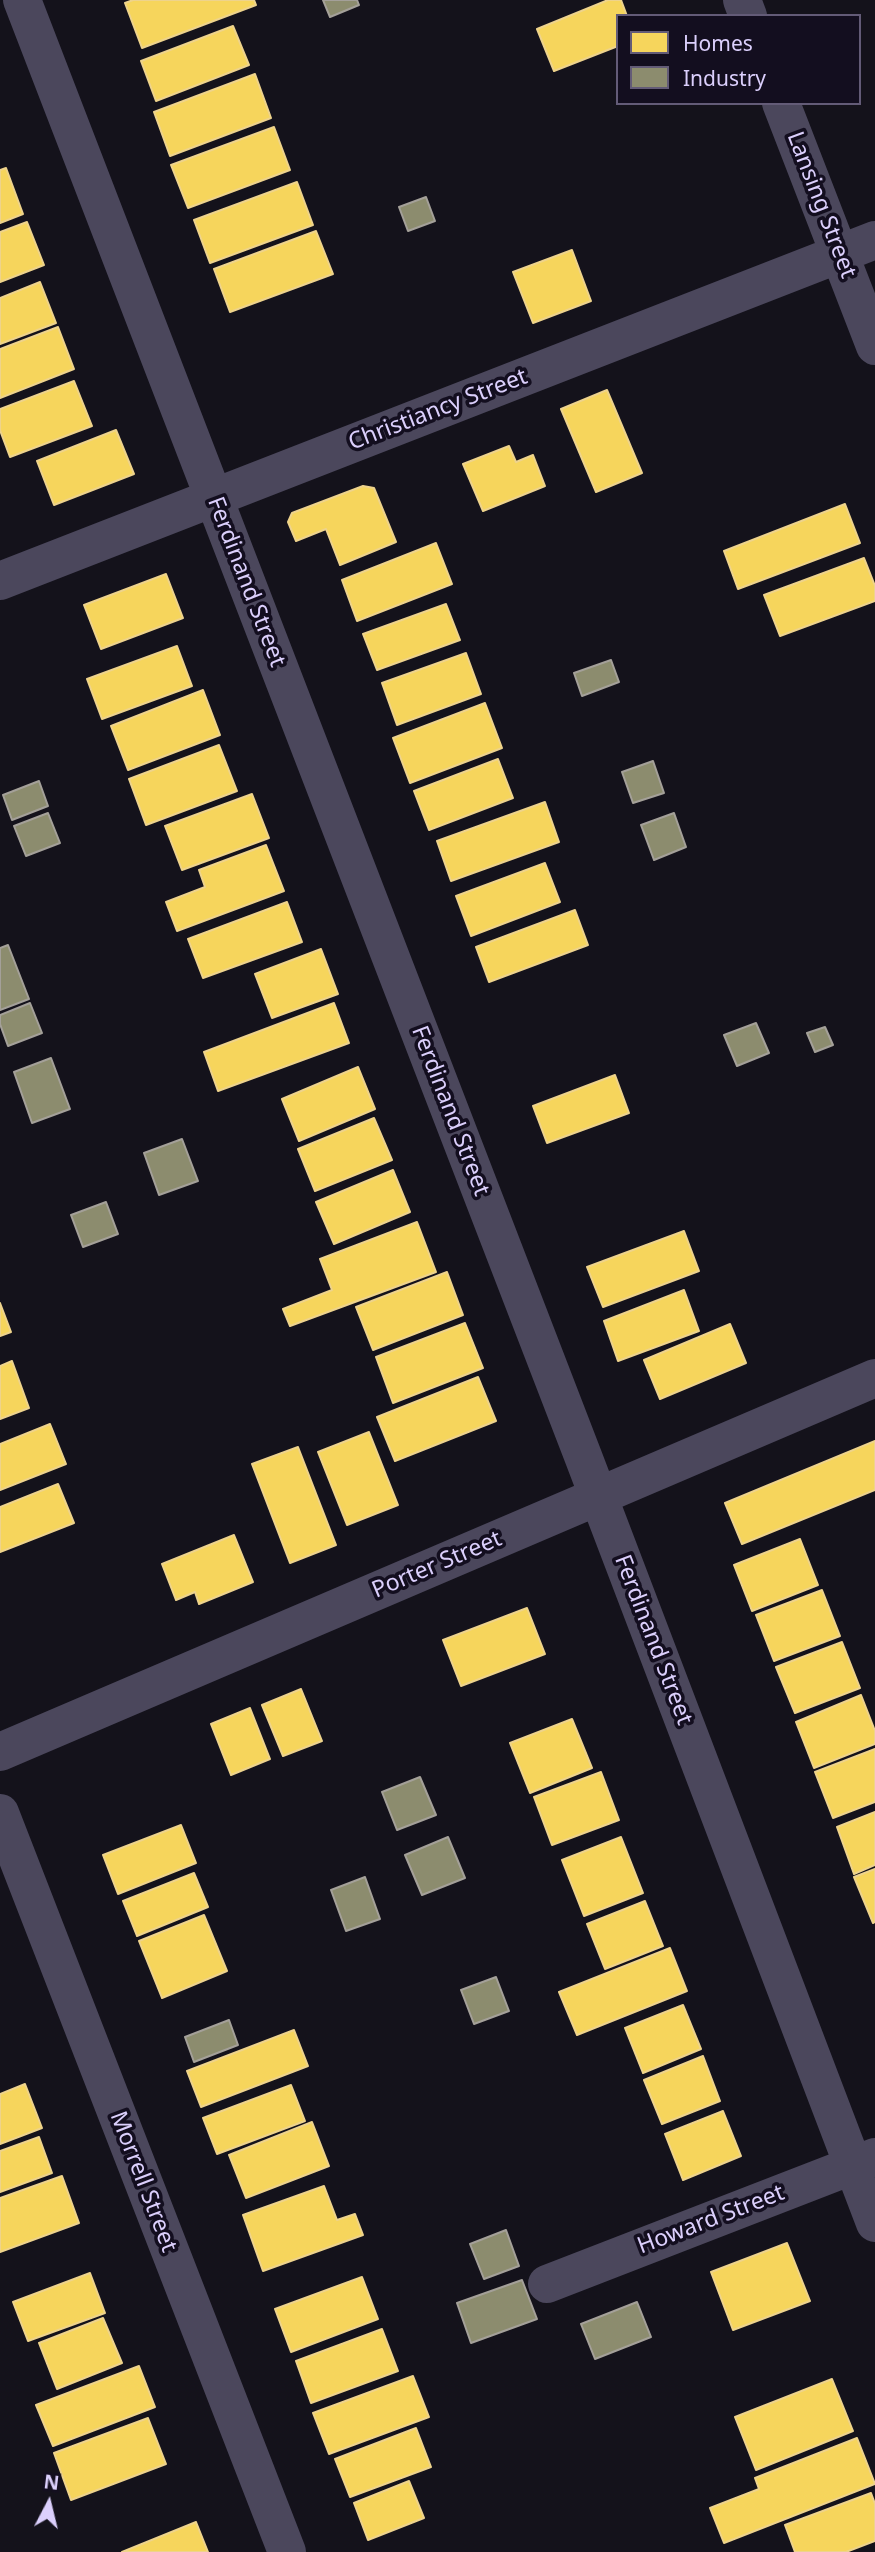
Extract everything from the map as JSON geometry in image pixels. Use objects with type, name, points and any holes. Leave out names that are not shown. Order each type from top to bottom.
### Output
[{"type":"street","name":"Ferdinand Street","points":[[22,0],[598,1496],[864,2161],[875,2222]]},
{"type":"street","name":"Lansing Street","points":[[782,105],[875,346]]},
{"type":"street","name":"Christiancy Street","points":[[0,580],[875,240]]},
{"type":"street","name":"Porter Street","points":[[0,1752],[875,1378]]},
{"type":"street","name":"Morrell Street","points":[[0,1813],[287,2552]]},
{"type":"street","name":"Howard Street","points":[[547,2284],[864,2161]]},
{"type":"building: Homes","points":[[133,0],[254,0],[256,5],[142,48],[125,3]]},
{"type":"building: Homes","points":[[608,0],[621,0],[626,14],[616,14],[616,47],[554,71],[537,29]]},
{"type":"building: Homes","points":[[233,26],[249,65],[156,101],[141,61]]},
{"type":"building: Homes","points":[[255,74],[271,118],[170,156],[154,112]]},
{"type":"building: Homes","points":[[274,127],[290,170],[188,208],[171,165]]},
{"type":"building: Homes","points":[[6,168],[23,214],[0,223],[0,170]]},
{"type":"building: Homes","points":[[297,182],[313,225],[210,263],[194,220]]},
{"type":"building: Homes","points":[[27,222],[44,265],[0,282],[0,232]]},
{"type":"building: Homes","points":[[316,231],[333,274],[230,312],[214,269]]},
{"type":"building: Homes","points":[[572,250],[591,301],[533,323],[513,272]]},
{"type":"building: Homes","points":[[40,282],[56,323],[0,344],[0,298]]},
{"type":"building: Homes","points":[[58,327],[74,369],[0,398],[0,349]]},
{"type":"building: Homes","points":[[74,381],[92,426],[10,457],[0,430],[0,409]]},
{"type":"building: Homes","points":[[607,390],[642,473],[596,492],[561,409]]},
{"type":"building: Homes","points":[[116,430],[134,474],[54,505],[37,461]]},
{"type":"building: Homes","points":[[509,446],[516,462],[533,455],[545,486],[483,511],[463,464]]},
{"type":"building: Homes","points":[[363,486],[374,488],[396,542],[340,565],[326,529],[296,541],[288,522],[292,513]]},
{"type":"building: Homes","points":[[845,504],[860,543],[738,589],[724,551]]},
{"type":"building: Homes","points":[[436,543],[452,584],[357,621],[342,580]]},
{"type":"building: Homes","points":[[864,558],[875,586],[875,601],[780,636],[764,595]]},
{"type":"building: Homes","points":[[166,574],[183,618],[101,649],[84,605]]},
{"type":"building: Homes","points":[[446,604],[460,640],[377,670],[363,634]]},
{"type":"building: Homes","points":[[177,646],[192,686],[102,719],[87,679]]},
{"type":"building: Homes","points":[[466,653],[481,694],[397,725],[382,683]]},
{"type":"building: Homes","points":[[203,690],[220,735],[128,770],[111,726]]},
{"type":"building: Homes","points":[[485,703],[502,748],[410,783],[393,738]]},
{"type":"building: Homes","points":[[219,745],[237,791],[146,825],[129,779]]},
{"type":"building: Homes","points":[[498,759],[513,798],[429,830],[414,791]]},
{"type":"building: Homes","points":[[252,794],[269,838],[182,870],[165,826]]},
{"type":"building: Homes","points":[[545,802],[559,842],[451,881],[437,841]]},
{"type":"building: Homes","points":[[266,845],[284,891],[177,931],[166,902],[205,887],[199,870]]},
{"type":"building: Homes","points":[[545,863],[560,902],[471,936],[456,896]]},
{"type":"building: Homes","points":[[287,902],[302,942],[203,978],[188,939]]},
{"type":"building: Homes","points":[[575,910],[588,945],[489,982],[476,947]]},
{"type":"building: Homes","points":[[321,949],[338,994],[272,1018],[255,974]]},
{"type":"building: Homes","points":[[334,1003],[349,1043],[218,1091],[204,1052]]},
{"type":"building: Homes","points":[[358,1067],[375,1109],[299,1141],[282,1099]]},
{"type":"building: Homes","points":[[615,1075],[629,1113],[547,1143],[533,1106]]},
{"type":"building: Homes","points":[[374,1118],[392,1160],[315,1191],[298,1149]]},
{"type":"building: Homes","points":[[393,1170],[410,1212],[334,1244],[316,1202]]},
{"type":"building: Homes","points":[[417,1222],[436,1272],[290,1326],[283,1309],[332,1290],[320,1259]]},
{"type":"building: Homes","points":[[684,1231],[699,1271],[603,1307],[587,1267]]},
{"type":"building: Homes","points":[[447,1272],[463,1315],[373,1350],[356,1307]]},
{"type":"building: Homes","points":[[684,1290],[699,1331],[618,1361],[604,1321]]},
{"type":"building: Homes","points":[[0,1303],[11,1332],[0,1336]]},
{"type":"building: Homes","points":[[465,1323],[483,1368],[393,1403],[376,1357]]},
{"type":"building: Homes","points":[[730,1324],[746,1363],[660,1399],[644,1360]]},
{"type":"building: Homes","points":[[12,1361],[29,1408],[0,1419],[0,1366]]},
{"type":"building: Homes","points":[[478,1377],[496,1421],[395,1461],[377,1417]]},
{"type":"building: Homes","points":[[50,1424],[66,1464],[0,1490],[0,1444]]},
{"type":"building: Homes","points":[[369,1432],[398,1505],[347,1525],[318,1452]]},
{"type":"building: Homes","points":[[875,1441],[875,1490],[742,1544],[725,1503]]},
{"type":"building: Homes","points":[[298,1447],[336,1545],[290,1563],[252,1464]]},
{"type":"building: Homes","points":[[58,1484],[74,1523],[0,1552],[0,1507]]},
{"type":"building: Homes","points":[[234,1535],[253,1582],[199,1604],[195,1592],[176,1600],[162,1564]]},
{"type":"building: Homes","points":[[800,1539],[818,1585],[752,1611],[734,1565]]},
{"type":"building: Homes","points":[[822,1590],[840,1636],[774,1661],[756,1615]]},
{"type":"building: Homes","points":[[527,1608],[545,1654],[461,1686],[443,1640]]},
{"type":"building: Homes","points":[[842,1642],[860,1688],[795,1713],[776,1667]]},
{"type":"building: Homes","points":[[301,1689],[322,1741],[283,1756],[262,1705]]},
{"type":"building: Homes","points":[[861,1695],[875,1731],[875,1744],[814,1768],[796,1722]]},
{"type":"building: Homes","points":[[250,1708],[270,1759],[231,1775],[211,1724]]},
{"type":"building: Homes","points":[[572,1719],[592,1768],[530,1793],[510,1743]]},
{"type":"building: Homes","points":[[875,1749],[875,1802],[833,1818],[815,1772]]},
{"type":"building: Homes","points":[[601,1772],[619,1820],[552,1845],[534,1797]]},
{"type":"building: Homes","points":[[875,1812],[875,1865],[854,1874],[837,1827]]},
{"type":"building: Homes","points":[[181,1825],[196,1863],[118,1894],[103,1855]]},
{"type":"building: Homes","points":[[621,1837],[643,1893],[584,1916],[562,1860]]},
{"type":"building: Homes","points":[[875,1869],[875,1922],[873,1923],[854,1877]]},
{"type":"building: Homes","points":[[194,1873],[208,1907],[137,1936],[123,1901]]},
{"type":"building: Homes","points":[[645,1901],[663,1946],[605,1969],[587,1924]]},
{"type":"building: Homes","points":[[204,1915],[227,1971],[162,1998],[139,1941]]},
{"type":"building: Homes","points":[[670,1948],[687,1991],[577,2035],[559,1992]]},
{"type":"building: Homes","points":[[683,2005],[701,2049],[643,2073],[625,2028]]},
{"type":"building: Homes","points":[[294,2030],[308,2066],[201,2107],[187,2071]]},
{"type":"building: Homes","points":[[703,2056],[720,2101],[662,2124],[644,2080]]},
{"type":"building: Homes","points":[[25,2084],[42,2128],[0,2144],[0,2094]]},
{"type":"building: Homes","points":[[291,2085],[305,2121],[217,2154],[203,2118]]},
{"type":"building: Homes","points":[[723,2111],[741,2156],[683,2180],[665,2134]]},
{"type":"building: Homes","points":[[312,2122],[329,2166],[246,2198],[229,2155]]},
{"type":"building: Homes","points":[[39,2137],[52,2173],[0,2192],[0,2151]]},
{"type":"building: Homes","points":[[62,2176],[79,2223],[0,2252],[0,2198]]},
{"type":"building: Homes","points":[[324,2186],[337,2220],[355,2214],[363,2235],[263,2271],[243,2215]]},
{"type":"building: Homes","points":[[787,2243],[810,2301],[733,2330],[711,2272]]},
{"type":"building: Homes","points":[[90,2273],[105,2313],[28,2341],[13,2302]]},
{"type":"building: Homes","points":[[362,2277],[378,2319],[291,2352],[275,2309]]},
{"type":"building: Homes","points":[[103,2318],[122,2363],[57,2389],[39,2343]]},
{"type":"building: Homes","points":[[382,2329],[398,2371],[311,2403],[296,2361]]},
{"type":"building: Homes","points":[[139,2366],[155,2407],[53,2446],[36,2405]]},
{"type":"building: Homes","points":[[413,2376],[429,2417],[329,2454],[313,2413]]},
{"type":"building: Homes","points":[[832,2379],[853,2431],[756,2470],[735,2417]]},
{"type":"building: Homes","points":[[148,2418],[166,2464],[71,2500],[54,2453]]},
{"type":"building: Homes","points":[[416,2428],[431,2467],[350,2497],[335,2459]]},
{"type":"building: Homes","points":[[857,2438],[875,2484],[724,2543],[710,2508],[759,2489],[755,2478]]},
{"type":"building: Homes","points":[[409,2481],[424,2518],[368,2540],[354,2503]]},
{"type":"building: Homes","points":[[871,2493],[875,2504],[875,2541],[846,2552],[795,2552],[785,2525]]},
{"type":"building: Homes","points":[[196,2522],[208,2552],[122,2552]]},
{"type":"building: Industry","points":[[323,0],[357,0],[359,5],[330,17]]},
{"type":"building: Industry","points":[[426,197],[435,221],[408,231],[399,207]]},
{"type":"building: Industry","points":[[611,660],[619,682],[582,696],[574,673]]},
{"type":"building: Industry","points":[[653,761],[664,793],[633,803],[622,772]]},
{"type":"building: Industry","points":[[39,781],[48,806],[12,820],[3,795]]},
{"type":"building: Industry","points":[[48,813],[60,843],[26,856],[14,826]]},
{"type":"building: Industry","points":[[674,813],[686,847],[654,860],[641,825]]},
{"type":"building: Industry","points":[[8,945],[29,999],[0,1010],[0,948]]},
{"type":"building: Industry","points":[[30,1003],[42,1033],[8,1046],[0,1024],[0,1015]]},
{"type":"building: Industry","points":[[756,1023],[769,1053],[737,1066],[724,1035]]},
{"type":"building: Industry","points":[[825,1027],[833,1045],[815,1052],[807,1033]]},
{"type":"building: Industry","points":[[51,1058],[70,1109],[32,1123],[14,1072]]},
{"type":"building: Industry","points":[[182,1139],[198,1181],[159,1195],[144,1153]]},
{"type":"building: Industry","points":[[106,1202],[118,1234],[83,1247],[71,1215]]},
{"type":"building: Industry","points":[[420,1777],[436,1815],[397,1830],[382,1792]]},
{"type":"building: Industry","points":[[448,1837],[465,1878],[422,1895],[405,1855]]},
{"type":"building: Industry","points":[[365,1877],[380,1919],[346,1931],[331,1890]]},
{"type":"building: Industry","points":[[496,1977],[509,2011],[474,2024],[461,1990]]},
{"type":"building: Industry","points":[[229,2020],[238,2045],[194,2062],[185,2037]]},
{"type":"building: Industry","points":[[506,2230],[519,2266],[484,2279],[470,2244]]},
{"type":"building: Industry","points":[[522,2280],[537,2319],[471,2343],[457,2303]]},
{"type":"building: Industry","points":[[637,2302],[651,2337],[595,2359],[581,2324]]}]
